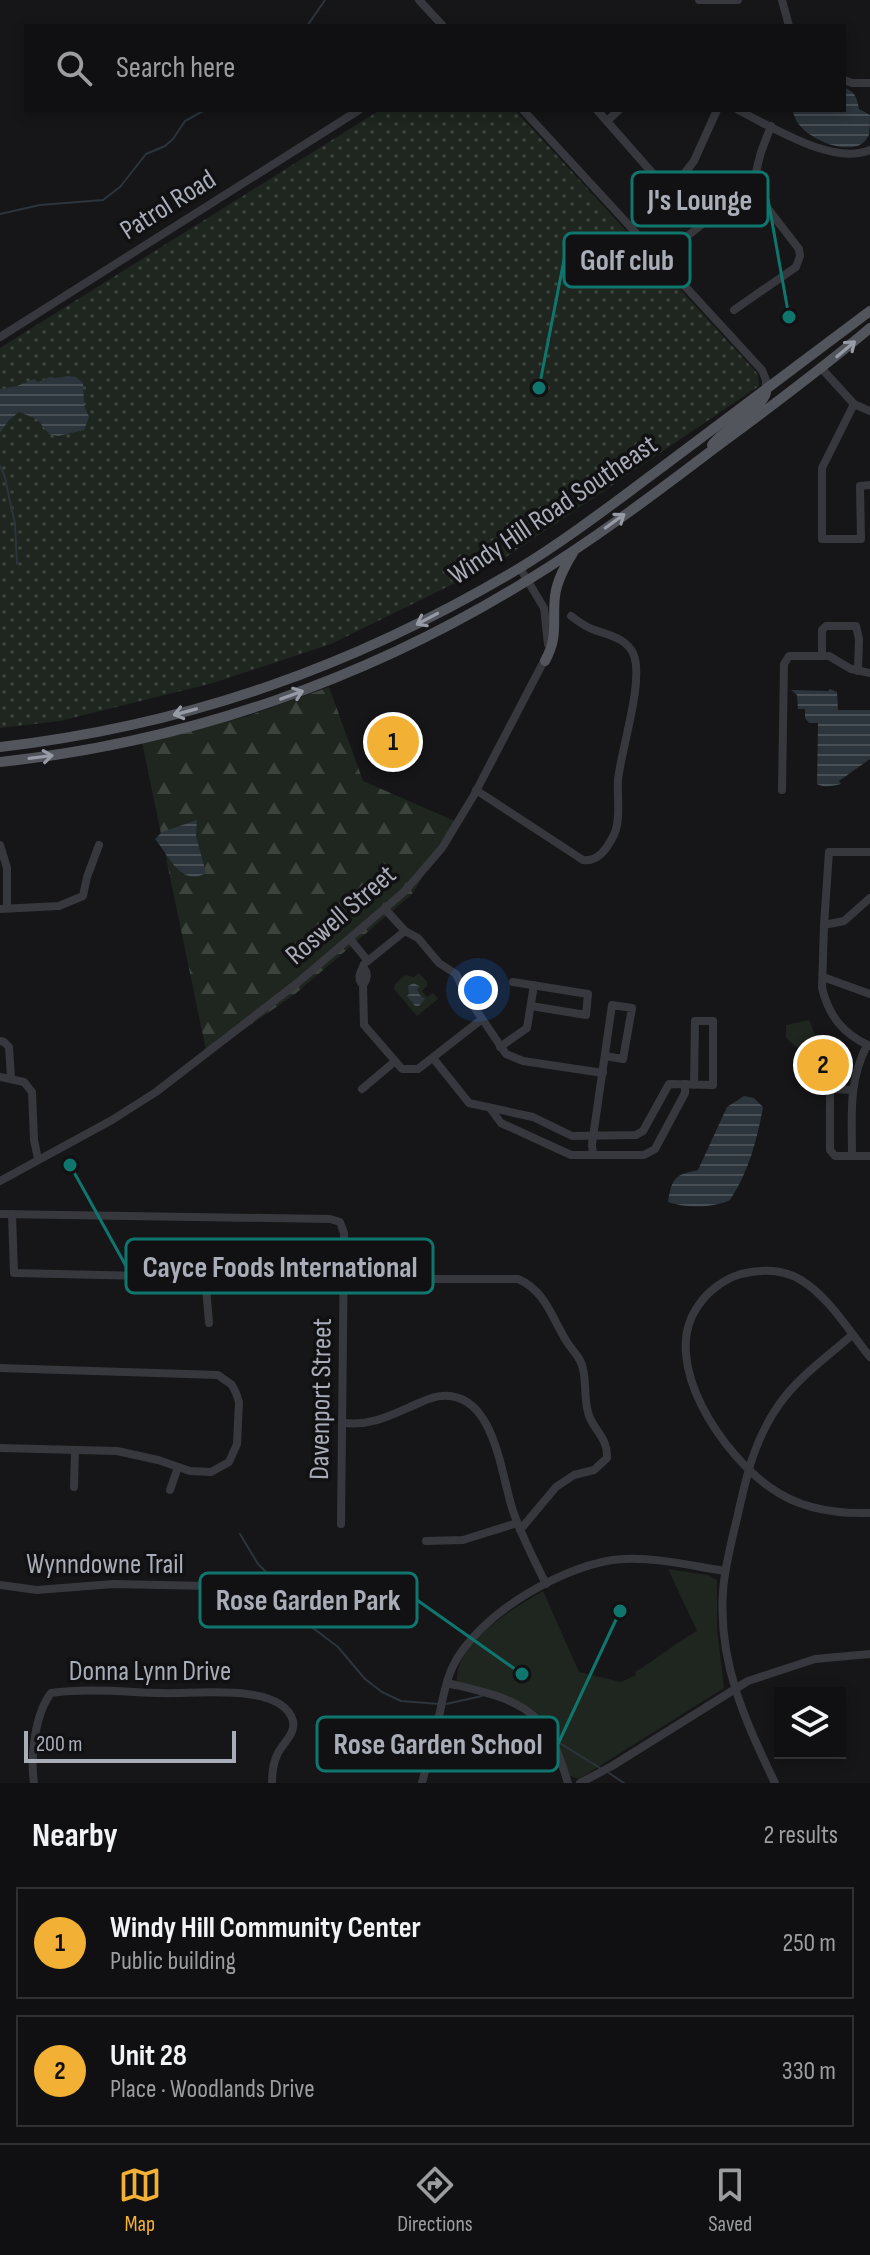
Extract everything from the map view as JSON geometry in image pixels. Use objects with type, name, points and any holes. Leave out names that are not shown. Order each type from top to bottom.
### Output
[{"type":"main road","name":"Windy Hill Road Southeast","points":[[0,747],[142,723],[250,694],[398,634],[520,568],[592,519],[870,311]]},
{"type":"main road","name":"Windy Hill Road Southeast","points":[[0,762],[117,745],[259,707],[329,682],[441,630],[574,551],[822,369],[870,328]]},
{"type":"main road","points":[[704,456],[721,433],[763,401],[766,390]]},
{"type":"main road","points":[[545,661],[554,642],[557,584],[574,551]]},
{"type":"street","points":[[419,0],[441,24]]},
{"type":"street","points":[[699,0],[738,0]]},
{"type":"street","points":[[782,0],[788,24]]},
{"type":"street","points":[[846,81],[870,83]]},
{"type":"street","name":"Patrol Road","points":[[0,337],[356,112]]},
{"type":"street","points":[[525,112],[762,370],[766,390]]},
{"type":"street","points":[[599,112],[655,176]]},
{"type":"street","points":[[607,121],[617,112]]},
{"type":"street","points":[[649,206],[680,179],[694,161],[716,112]]},
{"type":"street","points":[[742,112],[820,150],[848,154],[870,150]]},
{"type":"street","points":[[752,188],[771,126]]},
{"type":"street","points":[[675,249],[734,198],[752,188]]},
{"type":"street","points":[[734,310],[796,267],[800,256],[799,249],[752,188]]},
{"type":"street","points":[[822,369],[854,404],[870,411]]},
{"type":"street","points":[[854,404],[822,468],[822,539],[861,539],[860,486],[870,485]]},
{"type":"street","name":"Roswell Street","points":[[0,1181],[112,1120],[226,1040],[385,909],[433,859],[476,790],[545,661],[548,644],[546,614],[542,602],[520,568]]},
{"type":"street","points":[[476,790],[583,860],[593,861],[598,857],[614,834],[620,765],[636,680],[635,660],[628,645],[591,629],[571,616]]},
{"type":"street","points":[[822,656],[822,630],[826,626],[856,626],[859,639],[858,671]]},
{"type":"street","points":[[782,790],[784,661],[789,656],[822,656],[870,673]]},
{"type":"street","points":[[0,845],[7,868],[4,908],[59,906],[83,896],[99,845]]},
{"type":"street","points":[[852,1156],[852,1090],[856,1069],[869,1045],[850,1036],[832,1016],[825,998],[827,863],[829,852],[870,852]]},
{"type":"street","points":[[824,925],[844,921],[870,898]]},
{"type":"street","points":[[385,909],[405,931],[418,938],[439,963],[456,974],[500,1047],[516,1059],[603,1073]]},
{"type":"street","points":[[365,964],[405,931]]},
{"type":"street","points":[[350,939],[367,973],[363,985],[364,1025],[402,1069],[418,1069],[482,1019]]},
{"type":"street","points":[[823,977],[870,994]]},
{"type":"street","points":[[513,982],[588,994],[586,1015],[531,1006]]},
{"type":"street","points":[[500,1047],[525,1031],[534,985]]},
{"type":"street","points":[[593,1155],[594,1136],[612,1005],[632,1008],[623,1059],[605,1056]]},
{"type":"street","points":[[433,1058],[469,1103],[489,1107],[533,1117],[572,1136],[636,1135],[640,1134],[669,1084],[689,1084],[713,1085],[713,1021],[695,1021],[689,1084],[652,1152],[644,1155],[571,1155],[501,1123],[489,1107]]},
{"type":"street","points":[[0,1041],[9,1047],[11,1078]]},
{"type":"street","points":[[362,1089],[394,1062]]},
{"type":"street","points":[[0,1077],[24,1082],[32,1092],[38,1159]]},
{"type":"street","points":[[852,1090],[830,1091],[829,1146],[835,1156],[870,1156]]},
{"type":"street","points":[[0,1214],[12,1214],[14,1273],[198,1279],[206,1287],[209,1323]]},
{"type":"street","name":"Davenport Street","points":[[12,1214],[330,1219],[340,1222],[344,1279],[341,1524]]},
{"type":"street","points":[[870,1357],[820,1295],[801,1280],[770,1270],[734,1276],[705,1296],[692,1314],[685,1336],[686,1358],[693,1387],[714,1426],[747,1470],[791,1500],[825,1511],[870,1513]]},
{"type":"street","points":[[344,1279],[518,1279],[528,1283],[538,1293],[569,1345],[580,1357],[585,1378],[586,1406],[608,1447],[607,1458],[594,1470],[574,1475],[556,1487],[519,1526],[463,1540],[426,1541]]},
{"type":"street","points":[[775,1783],[734,1689],[723,1632],[725,1571],[730,1541],[747,1470],[759,1438],[778,1405],[800,1380],[852,1335]]},
{"type":"street","points":[[0,1368],[210,1374],[232,1385],[239,1402],[235,1453],[229,1462],[211,1472],[190,1471],[117,1451],[0,1448]]},
{"type":"street","points":[[344,1423],[378,1422],[442,1396],[462,1399],[473,1407],[491,1433],[519,1526],[546,1584]]},
{"type":"street","points":[[74,1487],[75,1450]]},
{"type":"street","points":[[170,1490],[178,1467]]},
{"type":"street","points":[[422,1783],[447,1683],[459,1655],[484,1625],[505,1609],[546,1584],[600,1562],[650,1560],[725,1571]]},
{"type":"street","name":"Wynndowne Trail","points":[[0,1585],[37,1590],[113,1584],[259,1587]]},
{"type":"street","points":[[580,1783],[734,1689],[769,1673],[815,1659],[870,1654]]},
{"type":"street","points":[[447,1683],[514,1702],[537,1718],[550,1735],[568,1783]]},
{"type":"street","name":"Donna Lynn Drive","points":[[34,1783],[32,1768],[41,1706],[51,1693],[67,1691],[165,1694],[230,1691],[273,1701],[285,1708],[293,1721],[292,1731],[276,1755],[272,1783]]},
{"type":"green space","points":[[377,112],[517,112],[758,374],[759,386],[500,561],[331,644],[213,683],[60,721],[0,728],[0,348]]},
{"type":"green space","points":[[329,687],[363,781],[457,822],[412,894],[295,994],[207,1055],[142,742],[248,716]]},
{"type":"green space","points":[[419,973],[427,982],[422,991],[427,997],[433,993],[438,999],[417,1016],[394,989],[405,975],[414,977]]},
{"type":"green space","points":[[809,1020],[818,1042],[823,1043],[796,1047],[786,1038],[786,1025]]},
{"type":"green space","points":[[668,1569],[708,1575],[717,1580],[717,1628],[724,1688],[579,1779],[570,1776],[552,1733],[531,1709],[518,1701],[457,1681],[459,1667],[476,1640],[503,1617],[543,1591],[579,1672],[621,1682],[636,1675],[635,1672],[697,1631]]},
{"type":"shaded area","points":[[846,89],[855,96],[859,109],[870,115],[869,134],[863,143],[841,147],[815,138],[796,120],[794,112],[846,112]]},
{"type":"shaded area","points":[[50,377],[76,377],[83,383],[84,405],[89,417],[84,430],[58,436],[49,434],[37,419],[19,412],[0,433],[0,389],[34,379],[38,382]]},
{"type":"shaded area","points":[[830,689],[837,692],[838,710],[870,710],[870,759],[839,781],[841,784],[825,786],[817,784],[818,723],[809,723],[805,718],[805,709],[798,709],[797,695],[791,690]]},
{"type":"shaded area","points":[[197,820],[196,836],[206,873],[189,876],[176,867],[155,839],[162,832]]},
{"type":"shaded area","points":[[414,983],[420,987],[417,989],[425,999],[419,1006],[415,1006],[407,996],[408,986]]},
{"type":"shaded area","points":[[744,1096],[754,1098],[763,1107],[751,1155],[730,1200],[699,1206],[668,1202],[676,1179],[698,1170],[727,1107]]},
{"type":"waterway","points":[[308,24],[325,0]]},
{"type":"waterway","points":[[0,214],[40,205],[103,200],[120,187],[146,154],[165,146],[185,121],[201,112]]},
{"type":"waterway","points":[[0,466],[15,524],[17,564]]},
{"type":"waterway","points":[[240,1534],[258,1564],[288,1594],[313,1628],[338,1647],[365,1679],[401,1701],[440,1704]]},
{"type":"waterway","points":[[446,1704],[482,1696]]},
{"type":"waterway","points":[[558,1742],[600,1768]]},
{"type":"waterway","points":[[609,1773],[624,1783]]},
{"type":"place","name":"J's Lounge","points":[[789,317]]},
{"type":"place","name":"Golf club","points":[[539,388]]},
{"type":"place","name":"Windy Hill Community Center","points":[[393,742]]},
{"type":"place","name":"Unit 28","points":[[823,1065]]},
{"type":"place","name":"Cayce Foods International","points":[[70,1165]]},
{"type":"place","name":"Rose Garden School","points":[[620,1611]]},
{"type":"place","name":"Rose Garden Park","points":[[522,1674]]}]
